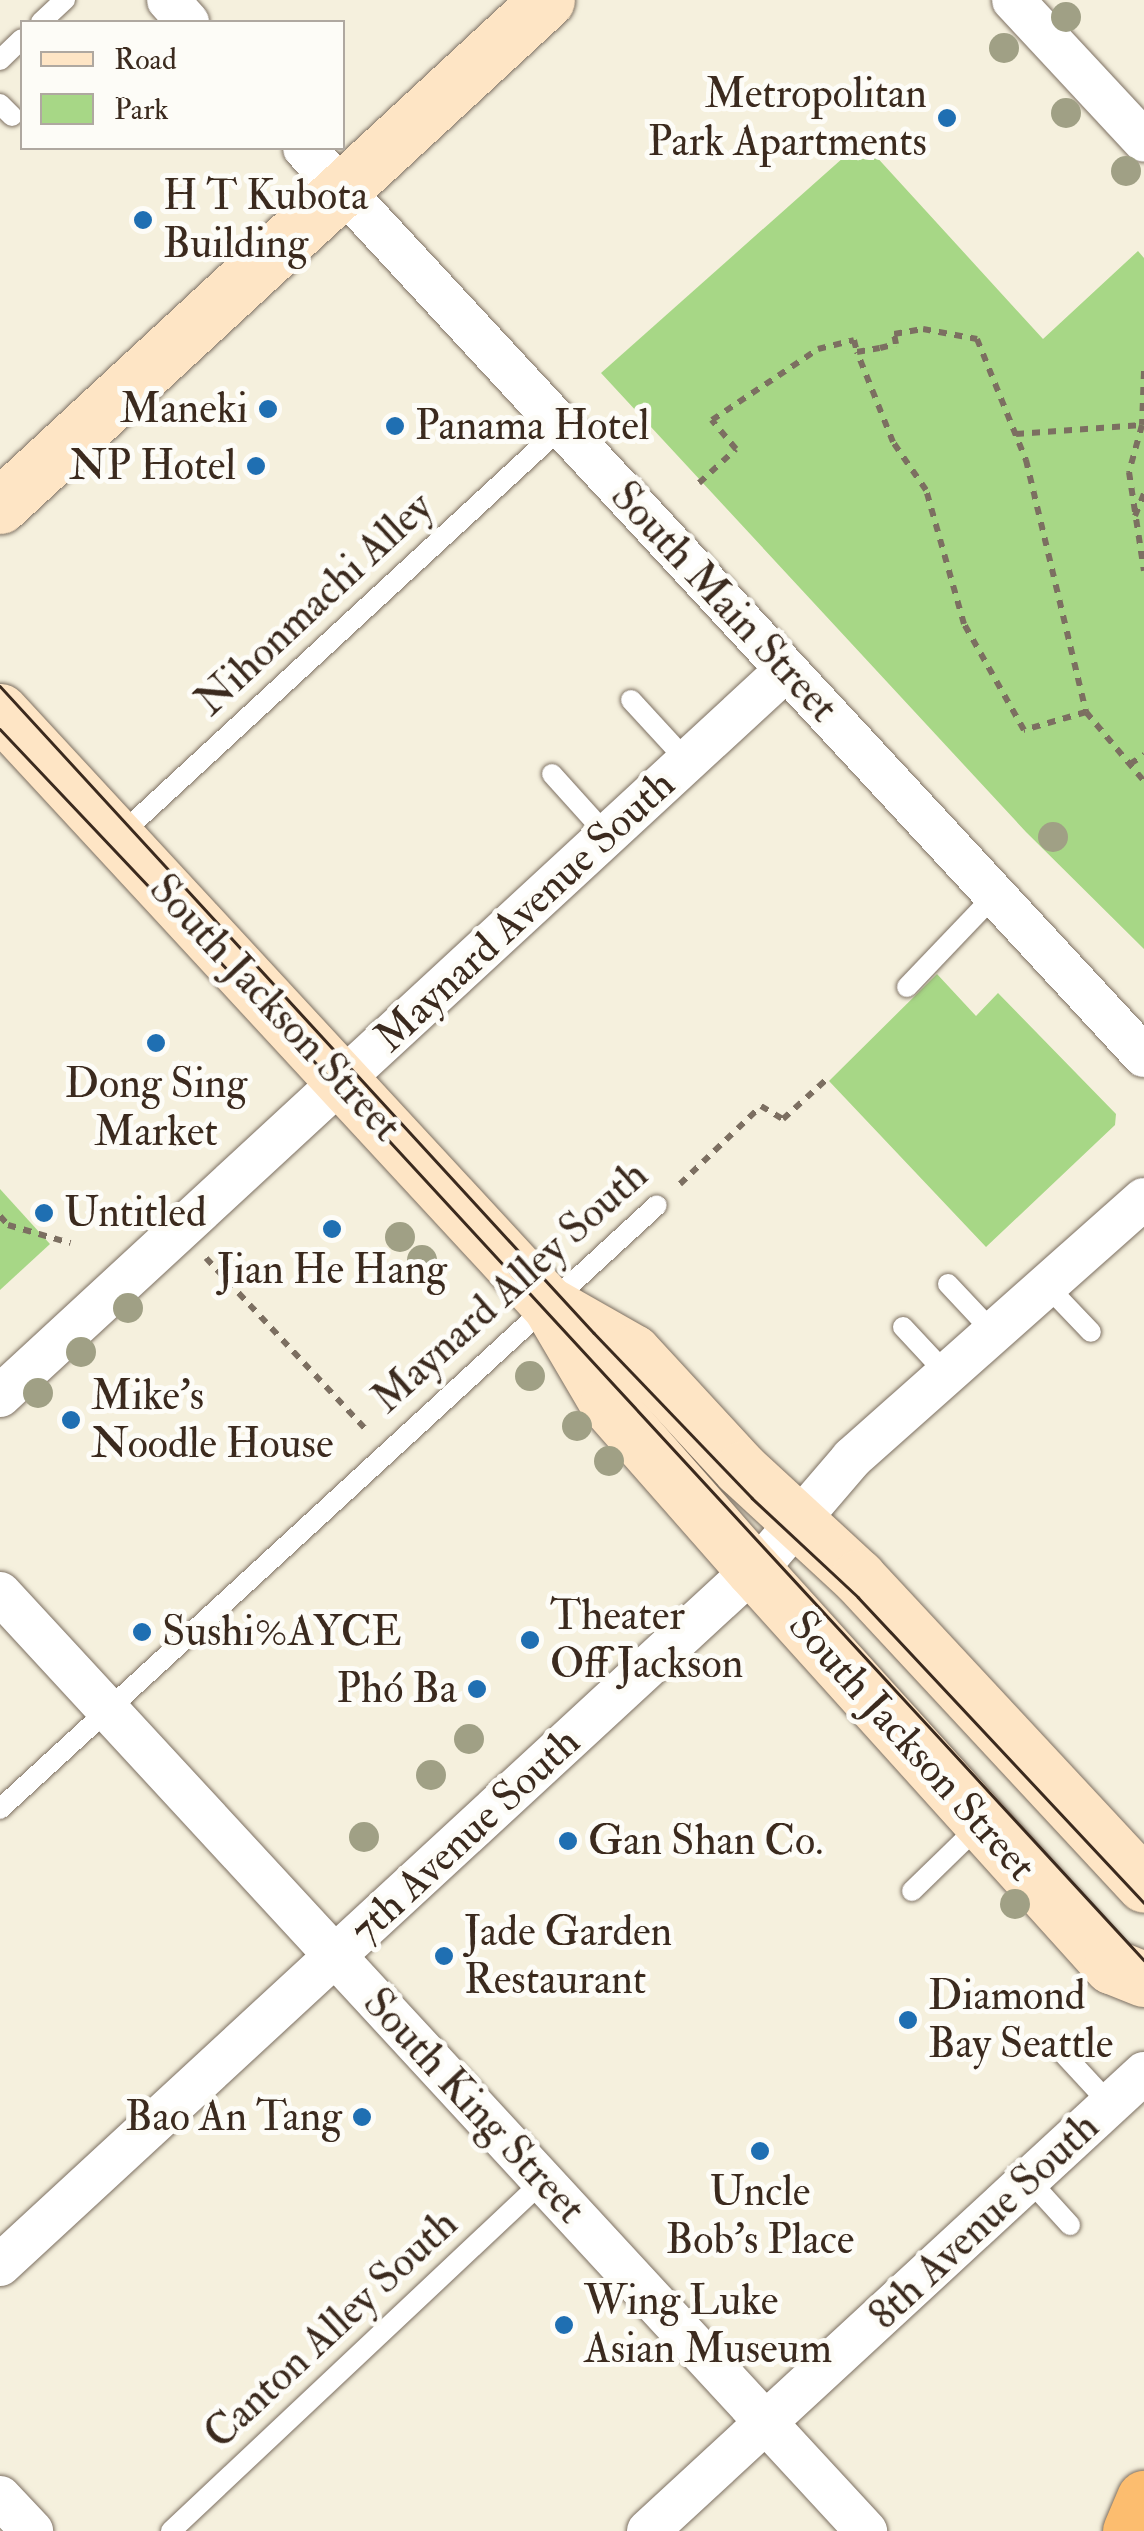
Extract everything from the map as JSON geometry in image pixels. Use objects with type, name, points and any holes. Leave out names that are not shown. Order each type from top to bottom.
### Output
[{"type":"highway","points":[[1130,2531],[1144,2498]]},
{"type":"main road","points":[[0,506],[547,0]]},
{"type":"main road","name":"South Jackson Street","points":[[0,711],[550,1306],[607,1403],[752,1569],[1111,1966],[1144,1979]]},
{"type":"main road","name":"South Jackson Street","points":[[550,1306],[633,1352],[858,1577],[1144,1885]]},
{"type":"street","points":[[168,0],[186,20]]},
{"type":"street","points":[[1014,0],[1144,141]]},
{"type":"street","name":"South Main Street","points":[[306,150],[1144,1056]]},
{"type":"street","name":"Maynard Avenue South","points":[[0,1396],[786,670]]},
{"type":"street","name":"7th Avenue South","points":[[0,2265],[752,1569],[837,1472],[946,1372],[1142,1206]]},
{"type":"street","name":"South King Street","points":[[0,1593],[866,2531]]},
{"type":"street","name":"8th Avenue South","points":[[648,2531],[1144,2073]]},
{"type":"street","points":[[0,2497],[32,2531]]},
{"type":"lane","points":[[42,20],[65,0]]},
{"type":"lane","points":[[0,60],[20,41]]},
{"type":"lane","name":"Nihonmachi Alley","points":[[118,837],[562,426]]},
{"type":"lane","points":[[631,700],[687,761]]},
{"type":"lane","points":[[552,774],[607,835]]},
{"type":"lane","points":[[907,987],[996,895]]},
{"type":"lane","name":"Maynard Alley South","points":[[0,1809],[386,1450],[657,1206]]},
{"type":"lane","points":[[948,1284],[994,1333]]},
{"type":"lane","points":[[1048,1287],[1091,1332]]},
{"type":"lane","points":[[903,1327],[946,1372]]},
{"type":"lane","points":[[912,1891],[982,1823]]},
{"type":"lane","points":[[1058,2050],[1110,2104]]},
{"type":"lane","name":"Canton Alley South","points":[[171,2531],[543,2180]]},
{"type":"lane","points":[[1029,2180],[1070,2225]]},
{"type":"path","points":[[857,352],[896,344],[894,334],[923,329],[977,339],[1016,434],[1086,712],[1144,780]]},
{"type":"path","points":[[699,483],[736,449],[712,420],[818,349],[854,340],[892,442],[926,490],[964,624],[1024,730],[1086,712]]},
{"type":"path","points":[[1144,371],[1142,425],[1129,472],[1144,571]]},
{"type":"path","points":[[1016,434],[1142,425]]},
{"type":"path","points":[[1134,518],[1144,494]]},
{"type":"path","points":[[1130,764],[1144,755]]},
{"type":"path","name":"Maynard Alley South","points":[[657,1206],[761,1106],[783,1119],[829,1077]]},
{"type":"path","points":[[0,1216],[8,1226],[70,1242]]},
{"type":"path","points":[[202,1254],[386,1450]]},
{"type":"green space","points":[[862,141],[1043,339],[1138,251],[1144,258],[1144,949],[1026,832],[601,373]]},
{"type":"green space","points":[[937,974],[976,1016],[998,993],[1116,1114],[1115,1125],[986,1247],[829,1081]]},
{"type":"green space","points":[[0,1189],[50,1244],[0,1290]]},
{"type":"tram line","points":[[0,686],[594,1333],[752,1498],[858,1597],[1144,1903]]},
{"type":"tram line","points":[[0,729],[384,1135],[1144,1960]]},
{"type":"place","name":"Metropolitan Park Apartments","points":[[947,118]]},
{"type":"place","name":"H T Kubota Building","points":[[143,220]]},
{"type":"place","name":"Maneki","points":[[268,409]]},
{"type":"place","name":"Panama Hotel","points":[[395,426]]},
{"type":"place","name":"NP Hotel","points":[[256,466]]},
{"type":"place","name":"Dong Sing Market","points":[[156,1043]]},
{"type":"place","name":"Untitled","points":[[44,1213]]},
{"type":"place","name":"Jian He Hang","points":[[332,1229]]},
{"type":"place","name":"Mike's Noodle House","points":[[71,1420]]},
{"type":"place","name":"Sushi%AYCE","points":[[142,1632]]},
{"type":"place","name":"Theater Off Jackson","points":[[530,1640]]},
{"type":"place","name":"Phó Ba","points":[[477,1689]]},
{"type":"place","name":"Gan Shan Co.","points":[[568,1841]]},
{"type":"place","name":"Jade Garden Restaurant","points":[[444,1956]]},
{"type":"place","name":"Diamond Bay Seattle","points":[[908,2020]]},
{"type":"place","name":"Bao An Tang","points":[[362,2117]]},
{"type":"place","name":"Uncle Bob's Place","points":[[760,2151]]},
{"type":"place","name":"Wing Luke Asian Museum","points":[[564,2325]]}]
